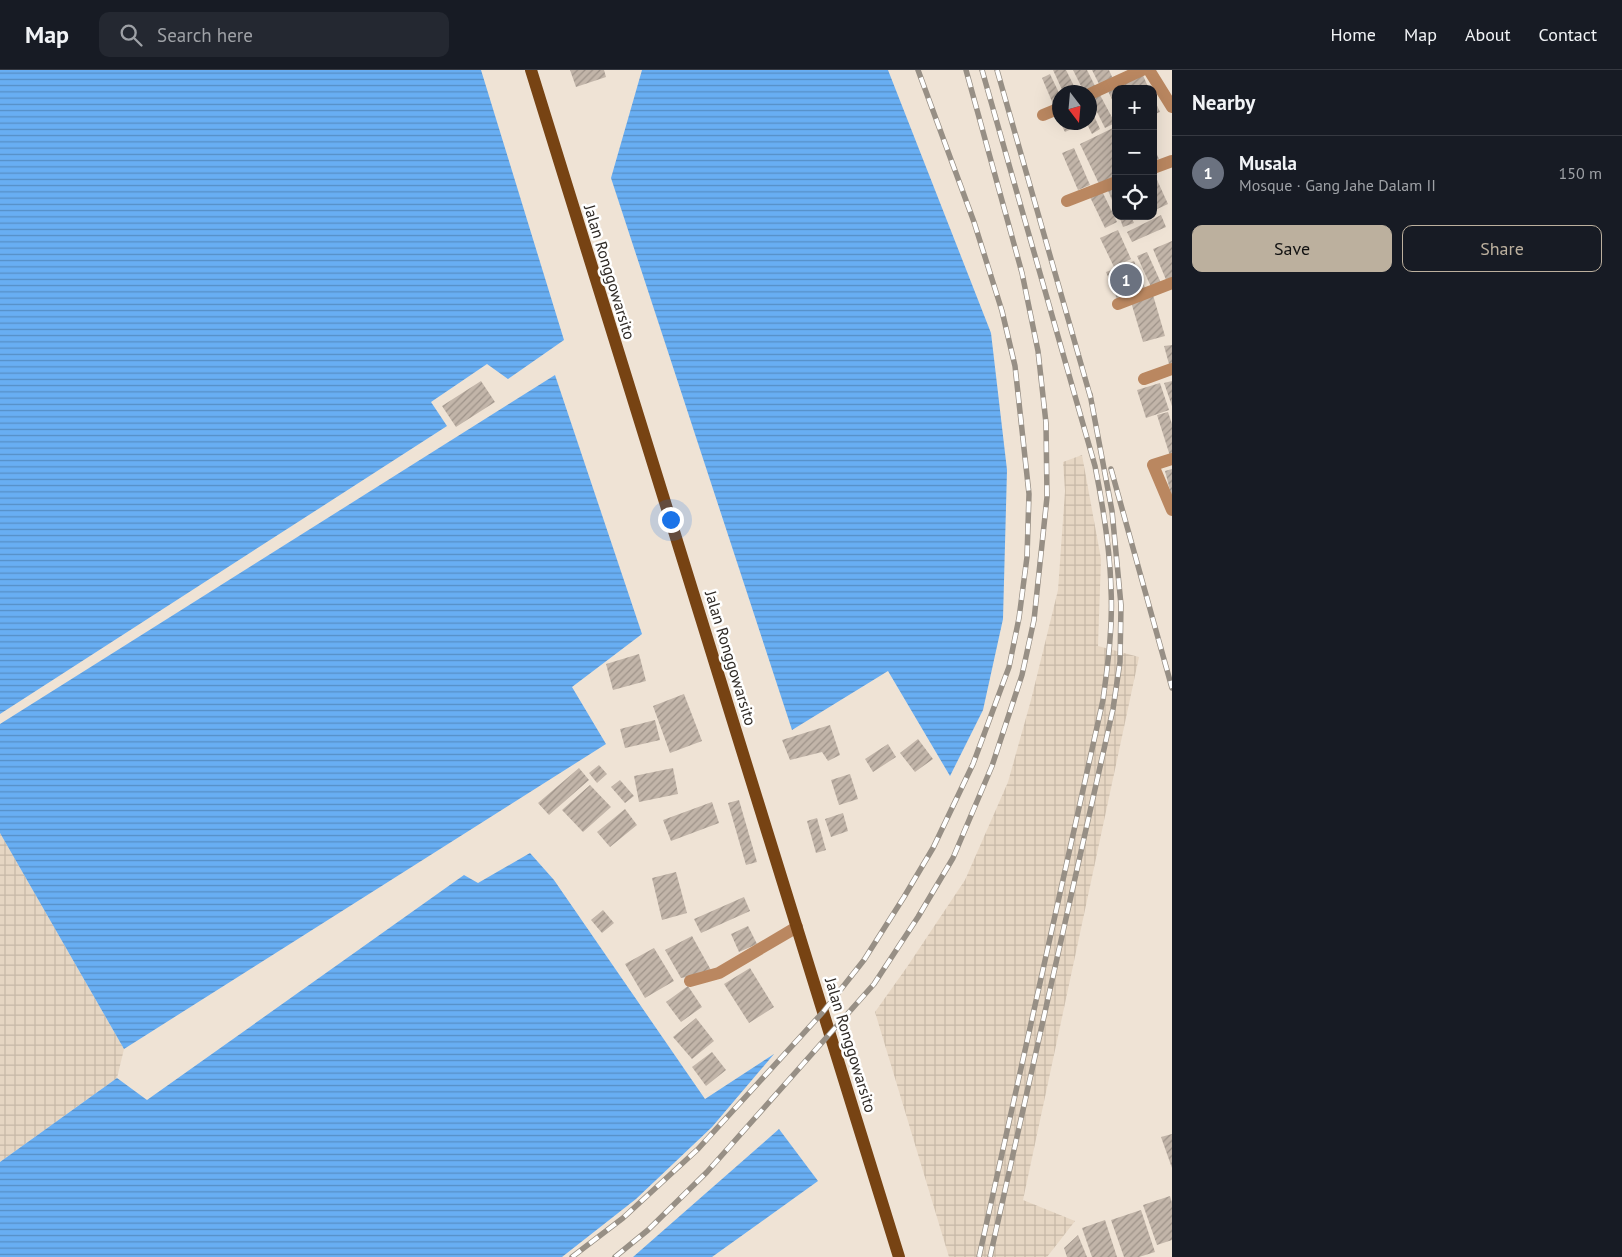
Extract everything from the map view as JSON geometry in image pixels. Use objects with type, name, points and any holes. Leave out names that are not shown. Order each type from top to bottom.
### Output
[{"type":"main road","name":"Jalan Ronggowarsito","points":[[530,70],[899,1257]]},
{"type":"street","points":[[1097,91],[1142,70]]},
{"type":"street","points":[[1149,70],[1172,107]]},
{"type":"street","points":[[1044,115],[1052,112]]},
{"type":"street","points":[[1157,167],[1172,161]]},
{"type":"street","points":[[1067,201],[1112,184]]},
{"type":"street","points":[[1118,304],[1172,283]]},
{"type":"street","points":[[1144,379],[1172,369]]},
{"type":"street","points":[[1172,459],[1153,465],[1172,510]]},
{"type":"street","points":[[690,982],[719,973],[797,927]]},
{"type":"shaded area","points":[[1082,455],[1101,559],[1098,646],[1139,657],[1023,1200],[1075,1221],[1047,1257],[949,1257],[875,1012],[965,880],[1008,782],[1031,700],[1058,590],[1065,491],[1063,462]]},
{"type":"shaded area","points":[[0,833],[124,1049],[117,1078],[0,1162]]},
{"type":"water","points":[[0,70],[481,70],[564,340],[508,379],[487,364],[431,402],[447,426],[0,714]]},
{"type":"water","points":[[642,70],[888,70],[991,333],[1007,470],[1003,619],[983,710],[950,776],[888,671],[792,730],[611,178]]},
{"type":"water","points":[[555,375],[642,634],[572,687],[606,744],[124,1049],[0,833],[0,724]]},
{"type":"water","points":[[530,853],[554,880],[705,1099],[774,1054],[712,1127],[636,1199],[562,1257],[0,1257],[0,1162],[117,1078],[147,1100],[464,875],[478,883]]},
{"type":"water","points":[[779,1129],[818,1181],[712,1257],[633,1257]]},
{"type":"building","points":[[570,70],[604,70],[606,77],[576,87]]},
{"type":"building","points":[[1053,70],[1066,70],[1074,85],[1060,85]]},
{"type":"building","points":[[1073,70],[1087,70],[1094,85],[1080,85]]},
{"type":"building","points":[[1092,70],[1109,70],[1113,79],[1100,86]]},
{"type":"building","points":[[1142,73],[1147,85],[1116,85]]},
{"type":"building","points":[[1050,74],[1055,85],[1052,85],[1052,102],[1042,78]]},
{"type":"building","points":[[1112,87],[1112,100],[1107,89]]},
{"type":"building","points":[[1100,95],[1112,117],[1112,124],[1105,128],[1097,112],[1097,97]]},
{"type":"building","points":[[1097,122],[1100,129],[1092,134],[1090,130],[1097,130]]},
{"type":"building","points":[[1112,128],[1112,181],[1100,186],[1080,144]]},
{"type":"building","points":[[1074,148],[1090,185],[1078,190],[1062,153]]},
{"type":"building","points":[[1157,180],[1168,204],[1157,209]]},
{"type":"building","points":[[1112,186],[1112,200],[1107,188]]},
{"type":"building","points":[[1101,189],[1112,212],[1112,220],[1117,222],[1105,228],[1089,195]]},
{"type":"building","points":[[1161,215],[1166,227],[1132,242],[1127,232],[1151,220],[1157,220],[1157,217]]},
{"type":"building","points":[[1120,220],[1133,220],[1134,223],[1123,227]]},
{"type":"building","points":[[1118,230],[1131,259],[1114,267],[1100,238]]},
{"type":"building","points":[[1172,241],[1172,280],[1167,282],[1153,249]]},
{"type":"building","points":[[1147,252],[1162,285],[1152,289],[1137,256]]},
{"type":"building","points":[[1134,261],[1145,288],[1117,299],[1106,272]]},
{"type":"building","points":[[1153,295],[1165,336],[1143,342],[1131,302]]},
{"type":"building","points":[[1172,345],[1172,363],[1169,364],[1164,346]]},
{"type":"building","points":[[481,381],[495,402],[456,427],[442,406]]},
{"type":"building","points":[[1172,381],[1172,406],[1164,383]]},
{"type":"building","points":[[1160,383],[1169,410],[1146,418],[1137,390]]},
{"type":"building","points":[[1168,412],[1172,424],[1172,455],[1170,456],[1157,415]]},
{"type":"building","points":[[1172,469],[1172,494],[1171,494],[1165,471]]},
{"type":"building","points":[[639,654],[646,681],[613,690],[606,664]]},
{"type":"building","points":[[684,694],[702,741],[670,753],[653,706]]},
{"type":"building","points":[[655,720],[660,740],[625,748],[620,729]]},
{"type":"building","points":[[830,725],[840,755],[828,761],[822,752],[790,760],[782,740]]},
{"type":"building","points":[[918,739],[933,759],[915,772],[900,753]]},
{"type":"building","points":[[888,744],[896,757],[873,772],[865,759]]},
{"type":"building","points":[[599,765],[607,774],[597,783],[589,773]]},
{"type":"building","points":[[579,768],[589,780],[549,815],[538,803]]},
{"type":"building","points":[[673,768],[678,794],[639,802],[634,776]]},
{"type":"building","points":[[850,774],[858,799],[839,805],[831,780]]},
{"type":"building","points":[[620,780],[634,796],[625,803],[611,787]]},
{"type":"building","points":[[590,785],[611,807],[583,832],[562,810]]},
{"type":"building","points":[[739,800],[757,862],[746,865],[728,803]]},
{"type":"building","points":[[712,802],[719,823],[671,841],[663,820]]},
{"type":"building","points":[[625,809],[637,825],[610,847],[597,832]]},
{"type":"building","points":[[843,813],[848,831],[831,837],[825,819]]},
{"type":"building","points":[[817,818],[826,850],[816,853],[807,821]]},
{"type":"building","points":[[676,872],[687,913],[662,920],[652,878]]},
{"type":"building","points":[[744,897],[750,911],[701,933],[694,919]]},
{"type":"building","points":[[603,910],[614,923],[602,933],[591,920]]},
{"type":"building","points":[[748,926],[757,944],[739,952],[731,934]]},
{"type":"building","points":[[692,936],[712,972],[681,978],[665,950]]},
{"type":"building","points":[[654,948],[674,981],[645,998],[625,964]]},
{"type":"building","points":[[750,968],[774,1007],[749,1023],[724,984]]},
{"type":"building","points":[[688,986],[702,1007],[681,1022],[666,1002]]},
{"type":"building","points":[[696,1018],[714,1041],[692,1059],[673,1037]]},
{"type":"building","points":[[712,1052],[726,1070],[706,1086],[692,1067]]},
{"type":"building","points":[[1172,1134],[1172,1168],[1161,1137]]},
{"type":"building","points":[[1170,1196],[1172,1203],[1172,1240],[1157,1245],[1143,1205]]},
{"type":"building","points":[[1141,1210],[1155,1252],[1139,1257],[1124,1257],[1111,1220]]},
{"type":"building","points":[[1105,1220],[1117,1257],[1092,1257],[1082,1228]]},
{"type":"building","points":[[1078,1235],[1087,1257],[1067,1257],[1064,1248]]},
{"type":"railway","points":[[572,1257],[623,1218],[698,1149],[823,1012],[864,960],[933,848],[973,764],[1009,667],[1019,618],[1027,557],[1029,494],[1015,366],[1002,311],[974,222],[918,70]]},
{"type":"railway","points":[[615,1257],[648,1230],[707,1172],[874,984],[918,917],[953,858],[992,766],[1022,675],[1034,620],[1047,497],[1046,423],[1038,351],[1022,273],[966,70]]},
{"type":"railway","points":[[979,1257],[1103,700],[1110,644],[1111,617],[1108,542],[1095,466],[982,70]]},
{"type":"railway","points":[[997,70],[1091,399]]},
{"type":"railway","points":[[990,1257],[1113,709],[1120,662],[1121,605],[1112,511],[1090,394]]},
{"type":"railway","points":[[1111,469],[1172,688]]},
{"type":"place","name":"Musala","points":[[1126,280]]}]
